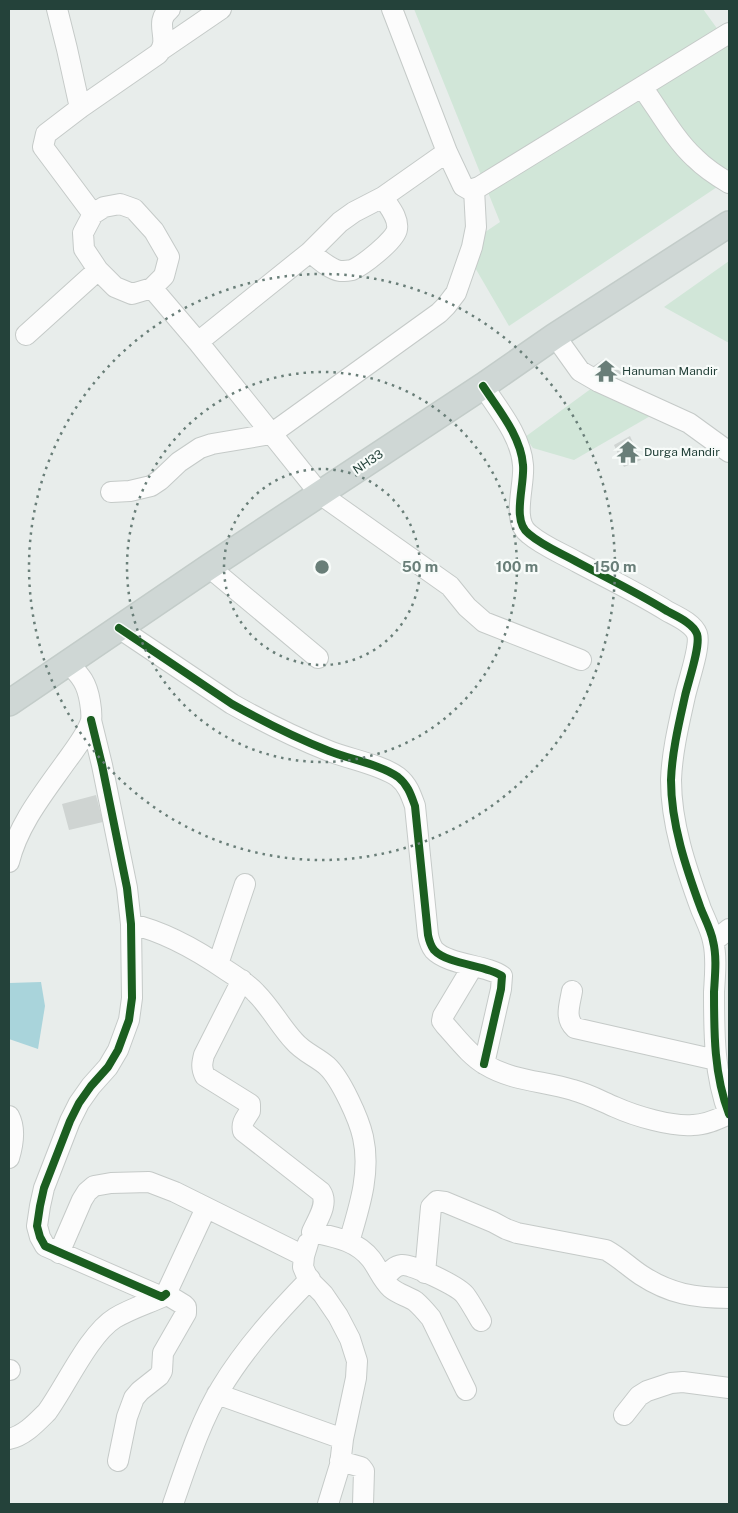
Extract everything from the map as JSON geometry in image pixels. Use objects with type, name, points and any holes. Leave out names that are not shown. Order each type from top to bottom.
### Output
[{"type":"main road","name":"NH33","points":[[9,703],[555,336],[729,224]]},
{"type":"street","points":[[57,9],[80,108]]},
{"type":"street","points":[[161,50],[164,41],[162,19],[170,9]]},
{"type":"street","points":[[93,214],[43,147],[46,134],[161,50],[221,9]]},
{"type":"street","points":[[392,9],[447,152],[463,186],[474,189],[729,33]]},
{"type":"street","points":[[642,87],[688,152],[708,170],[729,183]]},
{"type":"street","points":[[198,342],[310,252],[340,222],[354,212],[383,197],[447,152]]},
{"type":"street","points":[[111,492],[130,491],[151,486],[179,462],[200,448],[212,444],[271,434],[446,306],[452,300],[460,284],[475,238],[474,189]]},
{"type":"street","points":[[310,252],[334,269],[341,271],[353,269],[372,256],[392,238],[397,229],[395,216],[383,197]]},
{"type":"street","points":[[120,204],[134,209],[154,231],[169,257],[164,276],[152,288],[132,294],[114,288],[98,270],[84,249],[83,233],[93,214],[104,207],[120,204]]},
{"type":"street","points":[[26,335],[98,270]]},
{"type":"street","points":[[152,288],[198,342],[320,494],[450,586],[459,594],[466,607],[484,622],[581,660]]},
{"type":"street","points":[[555,336],[580,370],[599,382],[689,424],[729,452]]},
{"type":"street","points":[[473,966],[443,1016],[442,1021],[484,1064],[517,1078],[575,1090],[630,1113],[666,1122],[692,1125],[710,1122],[729,1114],[716,1060],[722,991],[715,962],[721,935],[701,908],[681,845],[672,794],[673,758],[685,694],[696,651],[697,632],[693,627],[650,600],[526,533],[519,515],[524,478],[520,450],[512,432],[483,386]]},
{"type":"street","points":[[209,567],[318,658]]},
{"type":"street","points":[[120,628],[232,704],[252,715],[288,734],[330,752],[389,772],[406,785],[415,806],[430,944],[441,955],[498,973],[502,976],[502,989],[484,1064]]},
{"type":"street","points":[[68,663],[81,676],[86,685],[91,707],[91,720],[125,874],[131,924],[132,998],[129,1020],[118,1050],[108,1067],[79,1104],[70,1121],[44,1188],[37,1226],[40,1237],[46,1246],[186,1307],[186,1313],[163,1353],[162,1371],[159,1376],[134,1398],[118,1461]]},
{"type":"street","points":[[9,862],[22,825],[91,720]]},
{"type":"street","points":[[218,964],[245,884]]},
{"type":"street","points":[[131,924],[172,938],[196,950],[242,980],[258,994],[296,1043],[327,1066],[340,1084],[363,1137],[366,1171],[350,1242]]},
{"type":"street","points":[[242,980],[204,1054],[202,1070],[210,1080],[250,1104],[250,1111],[242,1126],[246,1135],[321,1192],[324,1197],[324,1205],[312,1232],[304,1256],[303,1267],[338,1316],[350,1339],[357,1361],[356,1378],[340,1461],[328,1504]]},
{"type":"street","points":[[572,991],[568,1011],[571,1024],[575,1028],[716,1060]]},
{"type":"street","points":[[9,1116],[13,1130],[9,1158]]},
{"type":"street","points":[[59,1253],[82,1200],[94,1186],[111,1183],[149,1182],[175,1192],[304,1256]]},
{"type":"street","points":[[425,1272],[431,1207],[437,1201],[444,1202],[517,1233],[606,1250],[616,1255],[639,1274],[654,1283],[684,1294],[697,1297],[729,1298]]},
{"type":"street","points":[[9,1439],[17,1437],[47,1412],[93,1340],[104,1327],[114,1318],[164,1296],[206,1208]]},
{"type":"street","points":[[312,1232],[356,1245],[371,1259],[388,1286],[416,1302],[431,1318],[466,1390]]},
{"type":"street","points":[[384,1279],[393,1268],[401,1266],[409,1266],[425,1272],[455,1286],[464,1294],[482,1321]]},
{"type":"street","points":[[173,1504],[190,1455],[217,1394],[259,1335],[310,1279]]},
{"type":"street","points":[[624,1415],[639,1396],[647,1391],[671,1383],[683,1382],[729,1388]]},
{"type":"street","points":[[217,1394],[343,1439]]},
{"type":"street","points":[[340,1461],[362,1467],[364,1471],[363,1504]]},
{"type":"green space","points":[[414,9],[703,9],[729,45],[729,179],[509,326],[463,247],[500,222]]},
{"type":"green space","points":[[729,261],[729,343],[664,307]]},
{"type":"green space","points":[[592,388],[652,415],[574,460],[533,448],[525,437]]},
{"type":"water","points":[[41,982],[45,1006],[38,1049],[9,1039],[9,983]]},
{"type":"building","name":"Hanuman Mandir","points":[[604,359],[622,373],[615,382],[589,369]]},
{"type":"building","name":"Durga Mandir","points":[[630,436],[641,460],[624,467],[614,445]]},
{"type":"building","points":[[96,795],[103,822],[69,830],[62,804]]},
{"type":"cycle path","points":[[483,386],[508,423],[518,444],[523,465],[520,502],[521,521],[529,534],[546,546],[684,620],[692,626],[697,634],[696,655],[674,748],[671,780],[672,796],[685,862],[711,933],[714,947],[716,1054],[720,1084],[729,1114]]},
{"type":"cycle path","points":[[119,628],[244,711],[317,746],[383,769],[398,777],[404,783],[415,806],[428,935],[432,947],[440,955],[448,959],[487,969],[502,976],[501,989],[484,1064]]},
{"type":"cycle path","points":[[91,720],[127,888],[131,924],[132,998],[129,1020],[118,1050],[108,1067],[79,1103],[70,1121],[44,1188],[37,1226],[45,1246],[162,1297],[166,1294]]},
{"type":"place","name":"Hanuman Mandir","points":[[606,371]]},
{"type":"place","name":"Durga Mandir","points":[[628,452]]}]
